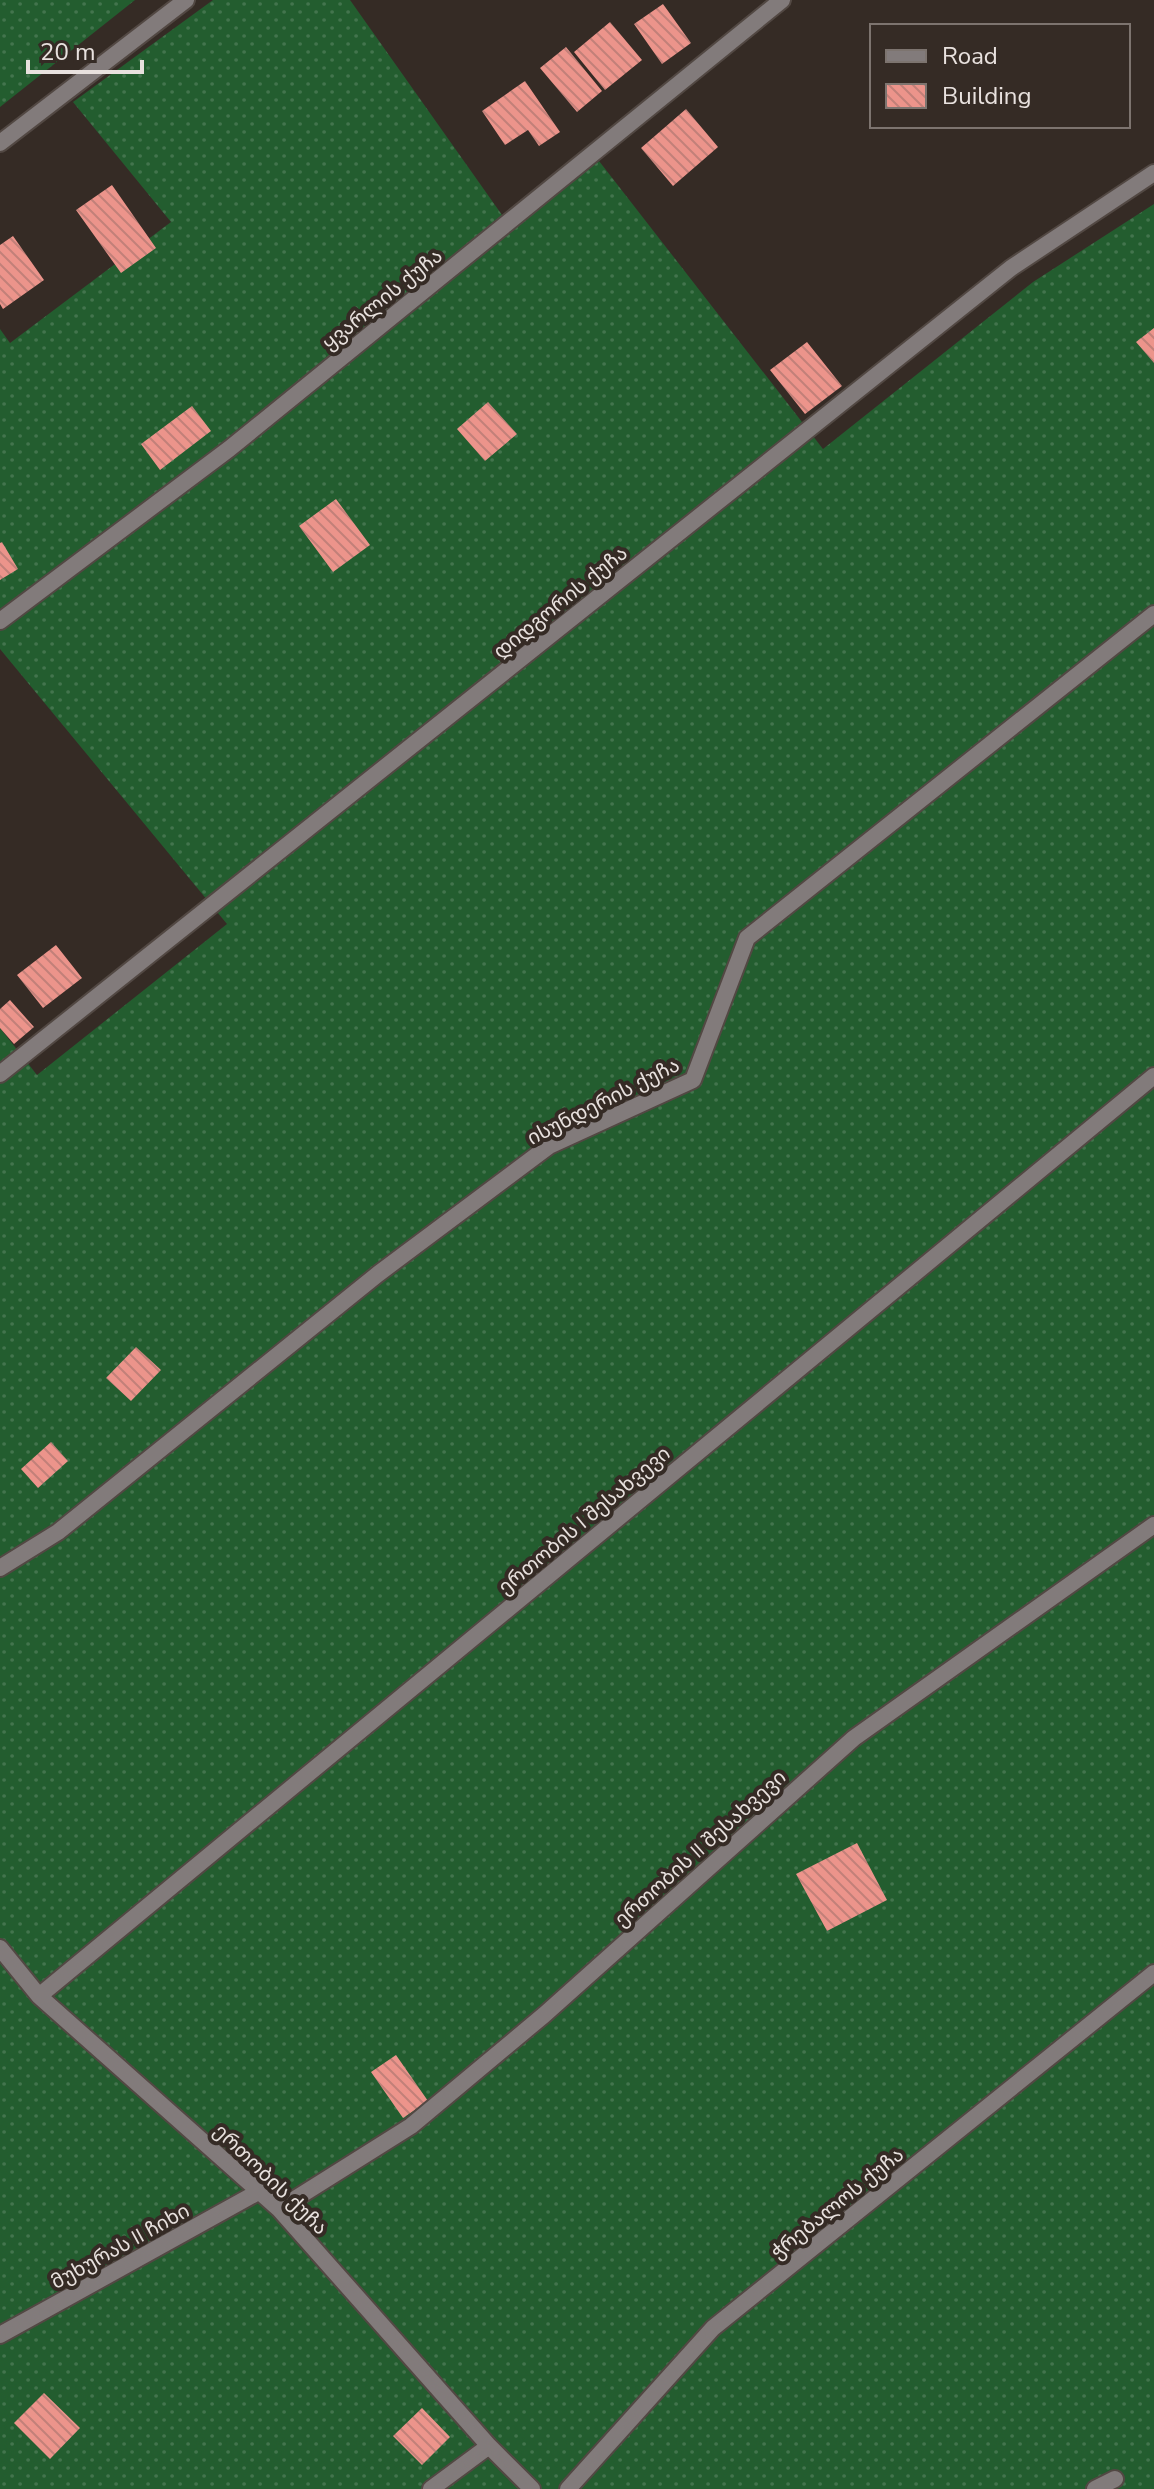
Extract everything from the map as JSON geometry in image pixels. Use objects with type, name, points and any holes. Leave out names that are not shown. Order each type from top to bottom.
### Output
[{"type":"street","points":[[0,143],[186,0]]},
{"type":"street","name":"ყვარლის ქუჩა","points":[[0,621],[229,449],[782,0]]},
{"type":"street","name":"დიდგორის ქუჩა","points":[[0,1074],[1011,268],[1154,173]]},
{"type":"street","name":"ისუნდერის ქუჩა","points":[[0,1568],[58,1532],[378,1274],[549,1146],[693,1080],[747,938],[1154,614]]},
{"type":"street","name":"ერთობის I შესახვევი","points":[[39,1996],[1154,1076]]},
{"type":"street","name":"ერთობის II შესახვევი","points":[[279,2209],[411,2126],[544,2015],[854,1738],[1154,1525]]},
{"type":"street","name":"ერთობის ქუჩა","points":[[0,1948],[39,1996],[279,2209],[489,2446],[532,2489]]},
{"type":"street","name":"ჭრებალოს ქუჩა","points":[[568,2489],[713,2328],[1154,1973]]},
{"type":"street","name":"მუხურას II ჩიხი","points":[[0,2335],[260,2191]]},
{"type":"street","points":[[431,2489],[489,2446]]},
{"type":"street","points":[[1095,2489],[1115,2479]]},
{"type":"green space","points":[[0,0],[135,0],[0,107]]},
{"type":"green space","points":[[213,0],[350,0],[512,229],[599,161],[823,449],[1033,282],[1154,204],[1154,2489],[0,2489],[0,1028],[37,1075],[227,924],[0,649],[0,329],[10,343],[171,222],[73,102]]},
{"type":"building","points":[[663,4],[691,43],[662,64],[634,24]]},
{"type":"building","points":[[610,22],[642,60],[605,90],[574,52]]},
{"type":"building","points":[[566,47],[602,91],[577,112],[540,68]]},
{"type":"building","points":[[525,81],[560,132],[539,146],[528,130],[505,145],[482,111]]},
{"type":"building","points":[[686,109],[718,147],[673,186],[641,148]]},
{"type":"building","points":[[112,185],[156,248],[121,273],[76,210]]},
{"type":"building","points":[[13,236],[44,280],[3,309],[0,304],[0,245]]},
{"type":"building","points":[[1154,328],[1154,363],[1136,342]]},
{"type":"building","points":[[807,342],[842,386],[805,414],[770,370]]},
{"type":"building","points":[[488,402],[517,434],[485,461],[457,429]]},
{"type":"building","points":[[192,406],[211,431],[160,470],[141,444]]},
{"type":"building","points":[[336,499],[370,545],[333,572],[299,526]]},
{"type":"building","points":[[0,543],[18,569],[0,580]]},
{"type":"building","points":[[56,945],[82,978],[43,1008],[17,975]]},
{"type":"building","points":[[10,1000],[34,1027],[14,1044],[0,1028],[0,1009]]},
{"type":"building","points":[[136,1347],[161,1370],[131,1401],[106,1378]]},
{"type":"building","points":[[51,1442],[68,1461],[38,1488],[21,1469]]},
{"type":"building","points":[[857,1843],[887,1900],[827,1931],[796,1874]]},
{"type":"building","points":[[396,2055],[428,2101],[403,2118],[371,2072]]},
{"type":"building","points":[[44,2393],[80,2428],[50,2459],[14,2423]]},
{"type":"building","points":[[422,2408],[450,2437],[422,2465],[393,2436]]}]
